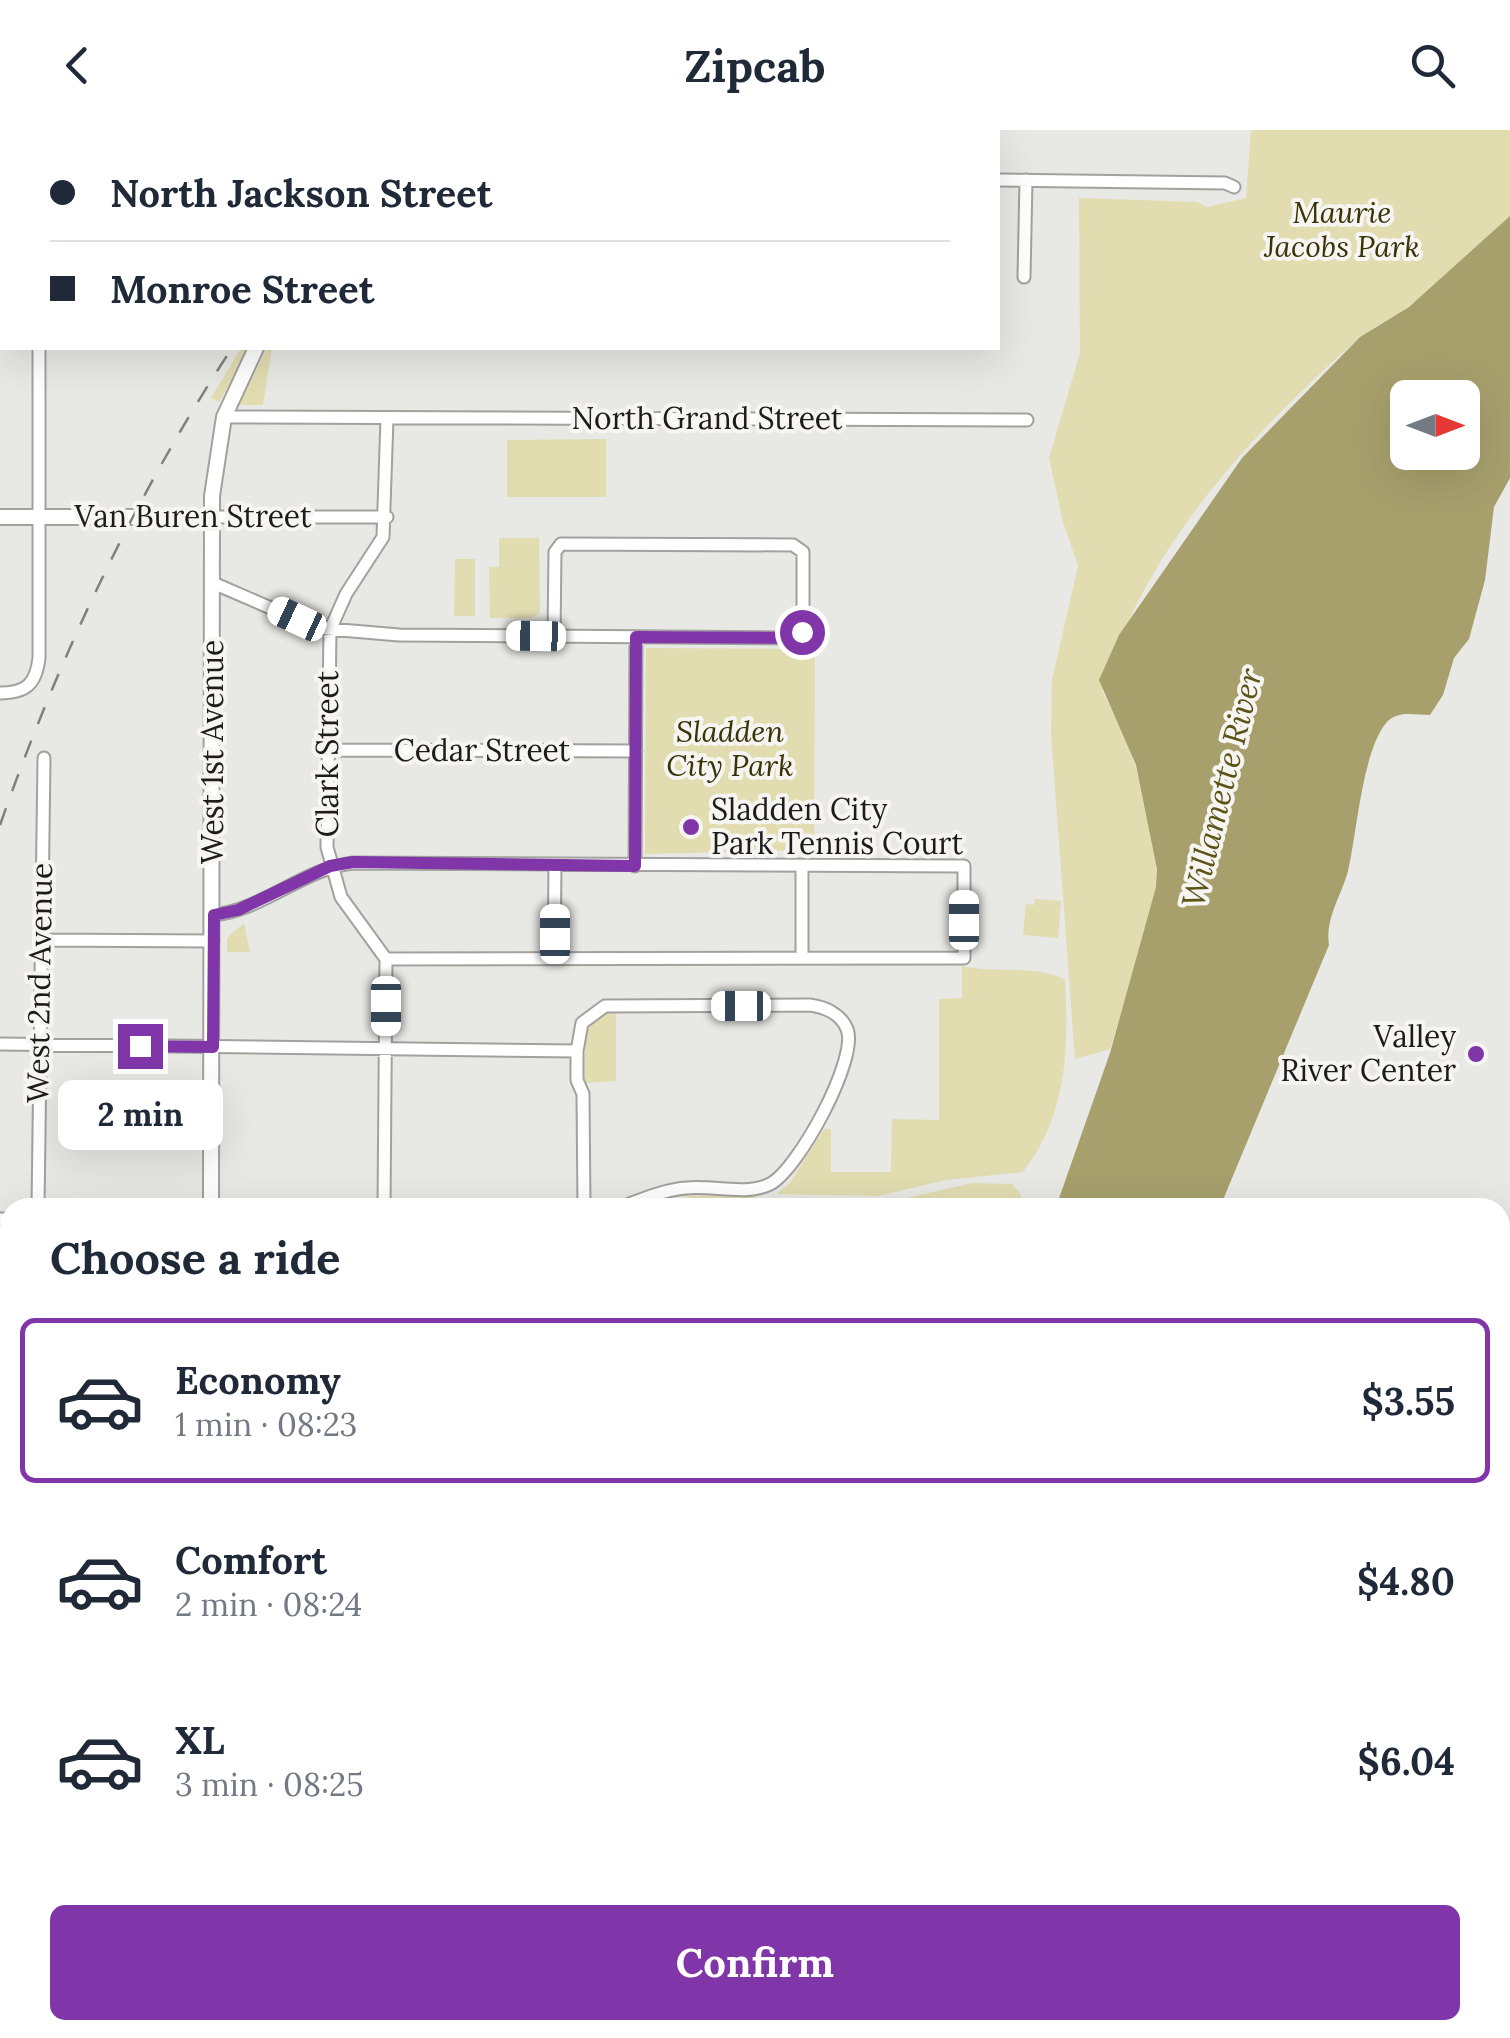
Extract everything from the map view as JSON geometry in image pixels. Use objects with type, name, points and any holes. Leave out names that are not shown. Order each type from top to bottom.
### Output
[{"type":"street","points":[[1000,180],[1225,183],[1234,187]]},
{"type":"street","points":[[1024,277],[1026,180]]},
{"type":"street","points":[[0,692],[26,689],[33,681],[39,658],[38,350]]},
{"type":"street","name":"West 1st Avenue","points":[[211,1198],[216,448],[224,417],[255,350]]},
{"type":"street","name":"North Grand Street","points":[[224,417],[1027,420]]},
{"type":"street","name":"Clark Street","points":[[386,958],[341,897],[330,866],[328,750],[330,630],[346,594],[375,555],[387,517],[387,418]]},
{"type":"street","name":"Van Buren Street","points":[[0,517],[387,517]]},
{"type":"street","points":[[214,583],[330,630],[365,635],[636,637],[800,636],[800,547],[558,546],[554,636]]},
{"type":"street","points":[[635,866],[636,637]]},
{"type":"street","name":"Cedar Street","points":[[328,750],[636,751]]},
{"type":"street","name":"West 2nd Avenue","points":[[38,1198],[44,758]]},
{"type":"street","points":[[554,958],[556,865]]},
{"type":"street","points":[[214,915],[238,910],[330,866],[964,866],[964,958],[386,958],[384,1198]]},
{"type":"street","points":[[802,866],[802,958]]},
{"type":"street","points":[[44,940],[213,941]]},
{"type":"street","points":[[584,1198],[584,1094],[577,1080],[577,1051],[586,1016],[610,1005],[814,1005],[841,1020],[850,1040],[814,1128],[773,1183],[751,1188],[684,1188],[652,1198]]},
{"type":"street","points":[[0,1044],[577,1051]]},
{"type":"green space","name":"Maurie Jacobs Park","points":[[1251,130],[1510,130],[1510,216],[1422,297],[1357,340],[1277,415],[1204,499],[1144,590],[1102,691],[1125,739],[1144,796],[1156,855],[1154,908],[1110,1049],[1075,1059],[1051,734],[1052,680],[1078,566],[1063,522],[1049,458],[1080,353],[1079,198],[1197,202],[1207,207],[1246,198]]},
{"type":"green space","points":[[240,350],[249,350],[219,402],[211,398]]},
{"type":"green space","points":[[266,350],[272,350],[263,405],[239,405]]},
{"type":"green space","points":[[606,439],[606,497],[507,497],[507,440]]},
{"type":"green space","points":[[499,538],[539,538],[540,613],[531,618],[490,618],[489,567],[499,567]]},
{"type":"green space","points":[[455,559],[475,559],[475,616],[454,616]]},
{"type":"green space","name":"Sladden City Park","points":[[646,648],[815,649],[814,850],[645,854]]},
{"type":"green space","points":[[1035,899],[1061,901],[1058,938],[1023,935],[1026,904],[1034,905]]},
{"type":"green space","points":[[244,923],[250,952],[227,952],[227,938]]},
{"type":"green space","points":[[962,966],[1042,972],[1065,980],[1065,1056],[1057,1105],[1038,1150],[1023,1172],[946,1180],[878,1196],[776,1194],[789,1184],[824,1129],[831,1129],[831,1172],[891,1172],[892,1119],[939,1120],[939,999],[962,998]]},
{"type":"green space","points":[[616,1012],[616,1081],[584,1083],[586,1026],[598,1014]]},
{"type":"green space","points":[[973,1183],[1012,1184],[1021,1195],[1021,1198],[906,1198]]},
{"type":"green space","points":[[755,1195],[756,1198],[691,1198],[682,1196]]},
{"type":"water","name":"Willamette River","points":[[1510,216],[1510,478],[1494,507],[1485,580],[1469,639],[1454,658],[1443,695],[1430,715],[1395,716],[1378,736],[1366,773],[1348,871],[1331,917],[1329,945],[1224,1198],[1059,1198],[1110,1053],[1156,887],[1157,869],[1136,765],[1099,680],[1119,635],[1242,458],[1360,337],[1409,307]]},
{"type":"railway","points":[[0,825],[47,701],[102,579],[163,461],[231,350]]},
{"type":"place","name":"Sladden City Park Tennis Court","points":[[691,827]]},
{"type":"place","name":"Valley River Center","points":[[1476,1054]]},
{"type":"route","points":[[140,1046],[213,1047],[214,915],[238,910],[330,866],[353,862],[635,866],[636,637],[793,638],[802,632]]}]
